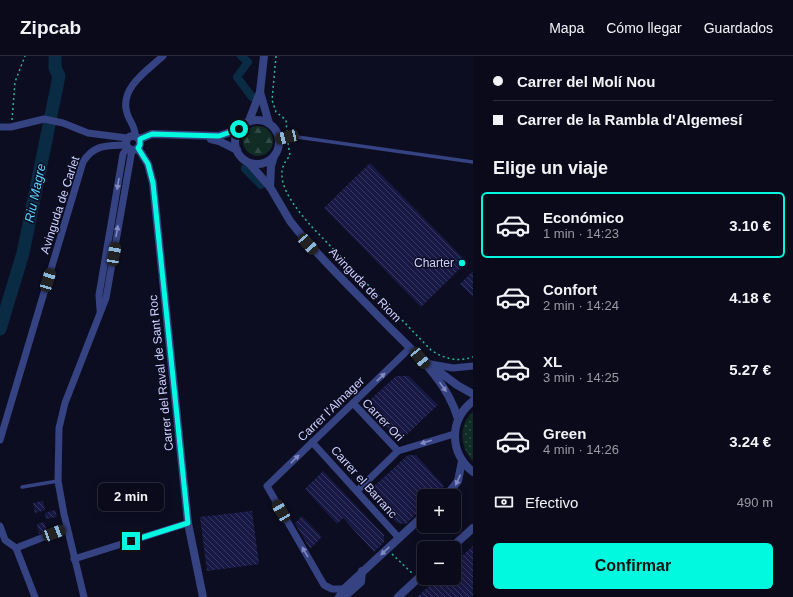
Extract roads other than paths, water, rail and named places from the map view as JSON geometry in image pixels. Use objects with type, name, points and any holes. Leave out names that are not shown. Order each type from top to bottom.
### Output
[{"type":"street","points":[[132,143],[134,127],[126,112],[127,97],[132,85],[163,56]]},
{"type":"street","points":[[84,597],[67,528],[58,481],[59,428],[65,403],[100,310],[100,288],[123,154],[132,143],[152,134],[204,137],[219,136],[239,129],[249,121],[260,92],[264,56]]},
{"type":"street","points":[[260,92],[269,123]]},
{"type":"street","points":[[0,127],[11,127],[44,120],[59,122],[88,134],[132,143]]},
{"type":"street","points":[[249,121],[262,121],[269,123],[283,138],[271,166],[270,187]]},
{"type":"street","points":[[237,150],[236,136],[239,129]]},
{"type":"street","points":[[204,137],[219,141],[237,150],[244,160],[248,162],[262,164],[274,156]]},
{"type":"street","name":"Avinguda de Carlet","points":[[0,440],[83,162],[92,150],[97,148],[132,143]]},
{"type":"street","name":"Carrer del Raval de Sant Roc","points":[[132,143],[148,164],[153,183],[188,523],[203,597]]},
{"type":"street","name":"Avinguda de Riom","points":[[248,162],[270,187],[290,222],[302,236],[420,358],[446,392],[458,419]]},
{"type":"street","name":"Carrer l'Almager","points":[[344,593],[324,586],[267,486],[410,348]]},
{"type":"street","name":"Avinguda de Riom","points":[[420,358],[431,364],[457,385],[473,394]]},
{"type":"street","points":[[431,364],[453,368],[473,366]]},
{"type":"street","points":[[473,401],[467,406],[458,419],[454,434],[456,448],[462,461],[473,472]]},
{"type":"street","name":"Carrer Ori","points":[[352,404],[398,451]]},
{"type":"street","points":[[357,491],[398,451],[454,434]]},
{"type":"street","name":"Carrer el Barranc","points":[[312,442],[399,538]]},
{"type":"street","points":[[452,489],[458,481],[462,461]]},
{"type":"street","points":[[339,597],[361,582],[362,571],[417,521]]},
{"type":"street","points":[[74,559],[188,523]]},
{"type":"street","points":[[0,526],[5,540],[16,548],[34,597]]},
{"type":"street","points":[[16,548],[67,528]]},
{"type":"street","points":[[459,541],[473,528]]},
{"type":"street","points":[[398,597],[417,580]]},
{"type":"lane","points":[[283,138],[473,162]]},
{"type":"lane","points":[[22,487],[58,481]]},
{"type":"waterway","name":"Riu Magre","points":[[0,329],[23,253],[59,76],[55,68],[55,56]]},
{"type":"waterway","points":[[241,56],[248,62],[237,77],[252,97]]},
{"type":"waterway","points":[[245,168],[261,185]]},
{"type":"place","name":"Charter","points":[[462,263]]}]
